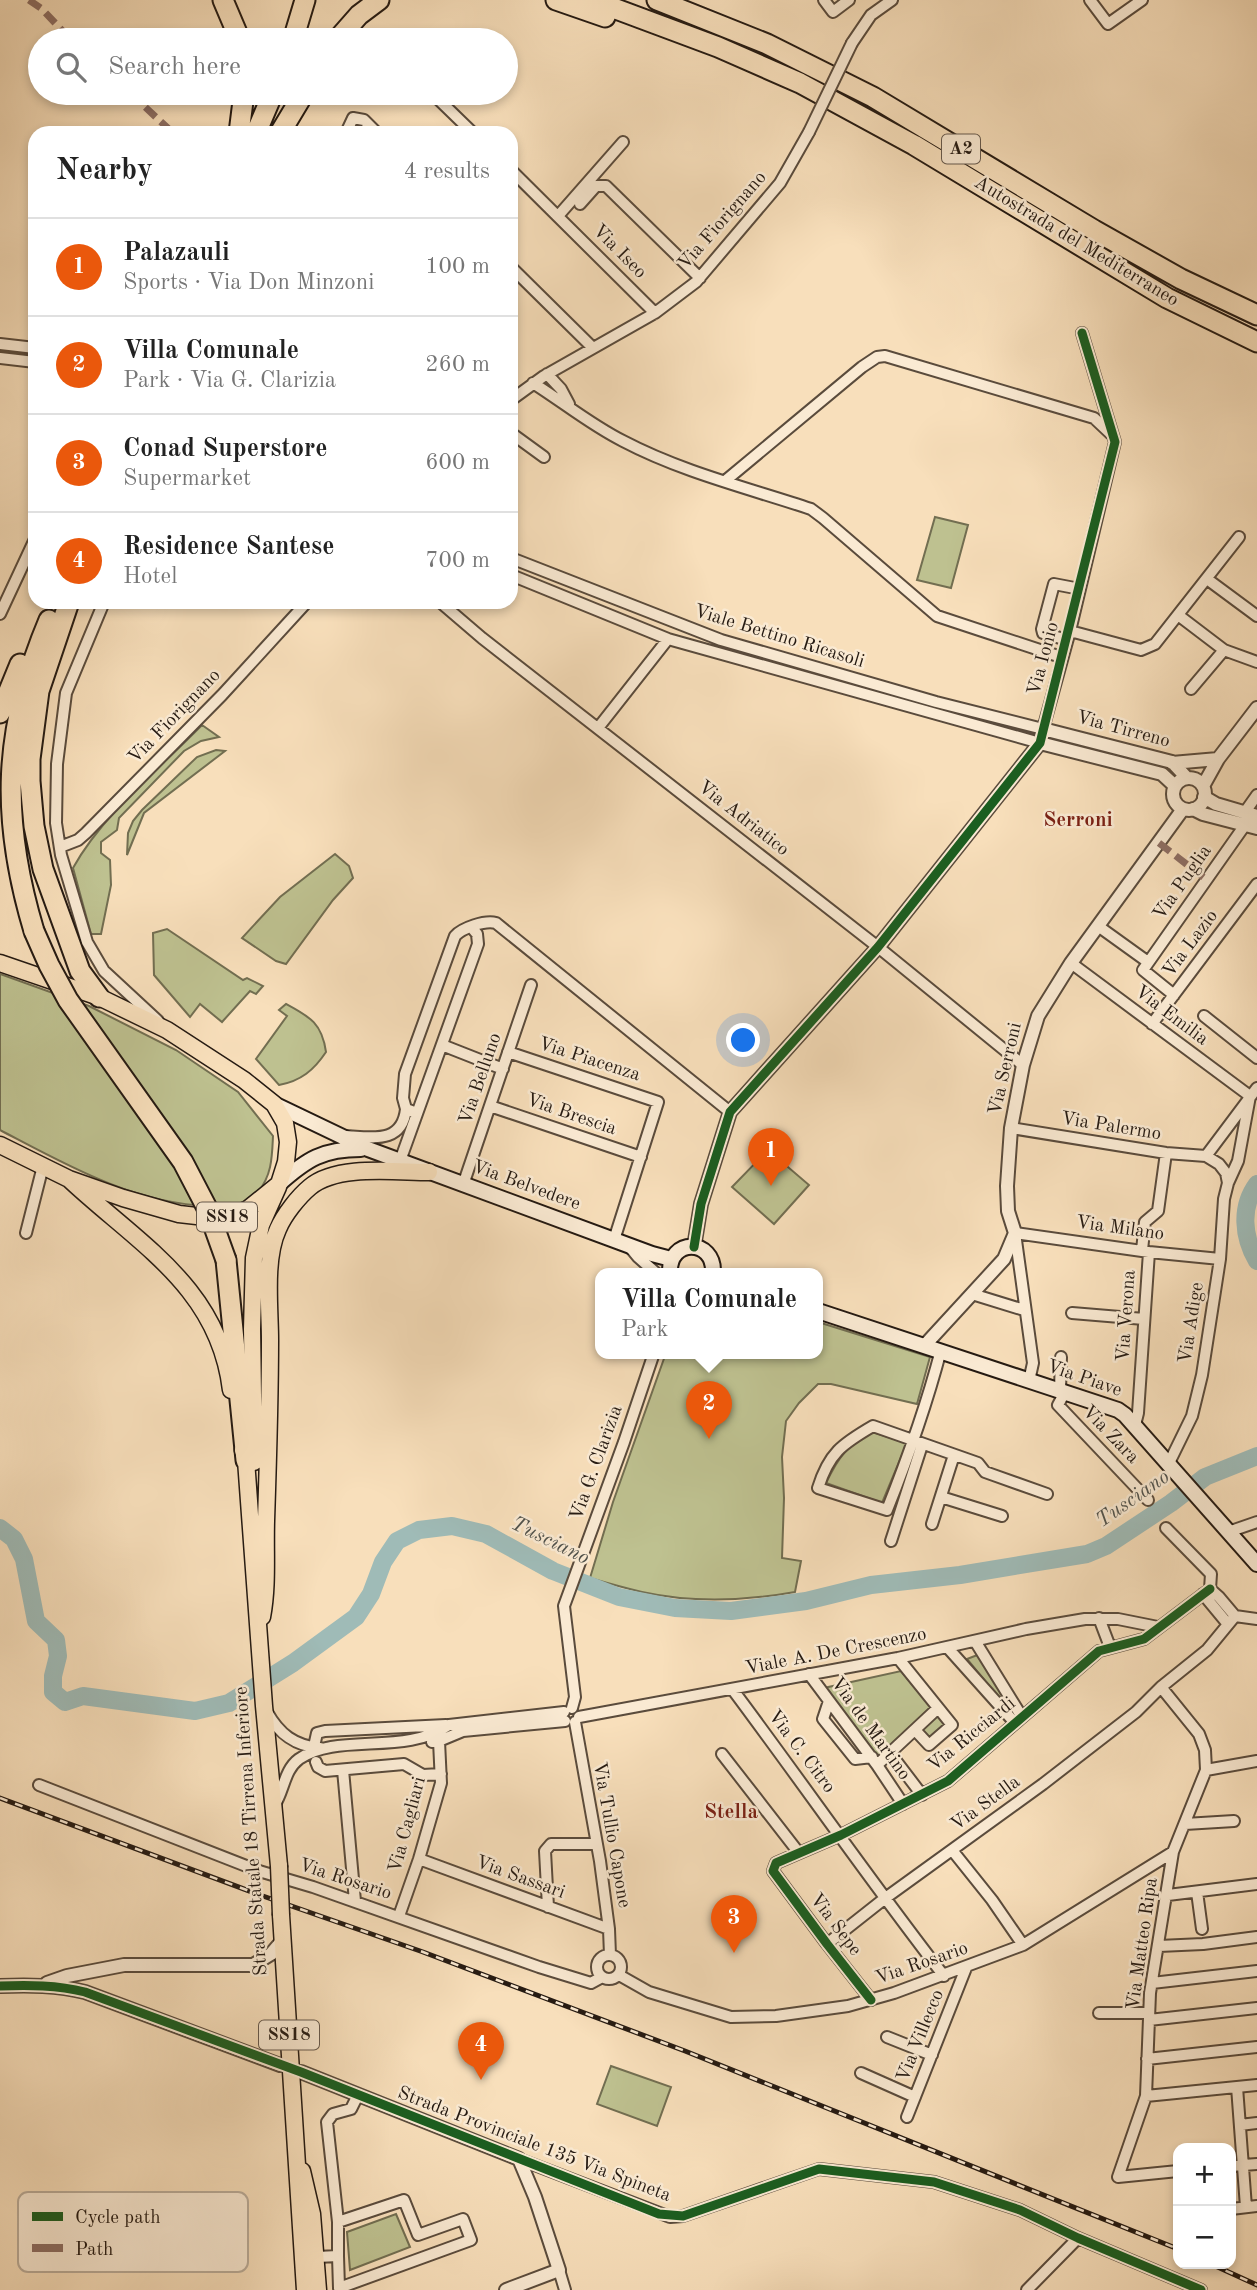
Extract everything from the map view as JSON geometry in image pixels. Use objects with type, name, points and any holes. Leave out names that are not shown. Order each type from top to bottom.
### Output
[{"type":"highway","points":[[223,0],[235,28]]},
{"type":"highway","points":[[348,28],[379,0]]},
{"type":"highway","points":[[556,0],[740,66],[800,83]]},
{"type":"highway","name":"Autostrada del Mediterraneo","points":[[592,0],[718,47],[800,83],[914,145],[1170,300],[1257,342]]},
{"type":"highway","name":"Autostrada del Mediterraneo","points":[[657,0],[767,44],[873,97],[1094,230],[1181,279],[1257,315]]},
{"type":"highway","points":[[297,28],[305,3]]},
{"type":"highway","points":[[240,126],[242,105]]},
{"type":"highway","points":[[259,126],[268,105]]},
{"type":"highway","points":[[284,126],[297,105]]},
{"type":"highway","points":[[0,713],[44,609]]},
{"type":"highway","points":[[54,609],[34,657],[14,727],[9,765],[8,816],[14,859],[34,931],[68,1000],[183,1162],[208,1210],[226,1261],[246,1460]]},
{"type":"highway","points":[[67,609],[39,691],[30,759],[30,781],[37,846],[46,879],[80,971],[99,997]]},
{"type":"main road","name":"Via Belvedere","points":[[0,963],[99,997],[167,1030],[244,1080],[274,1104],[339,1136],[621,1243],[670,1266]]},
{"type":"main road","name":"Via Belvedere","points":[[274,1104],[285,1123],[288,1142],[286,1162],[279,1184]]},
{"type":"main road","name":"Via Belvedere","points":[[0,1144],[69,1179],[152,1208],[223,1219],[247,1209],[298,1167],[318,1155],[337,1149],[368,1149]]},
{"type":"main road","points":[[258,1640],[267,1590],[270,1258],[278,1229],[296,1202],[311,1186],[330,1176],[360,1171],[429,1172]]},
{"type":"main road","name":"Strada Statale 18 Tirrena Inferiore","points":[[69,1179],[169,1265],[192,1293],[217,1338],[229,1376],[233,1414],[246,1460],[258,1640],[279,1866],[304,2290]]},
{"type":"main road","name":"Strada Statale 18 Tirrena Inferiore","points":[[249,1502],[254,1461],[254,1258],[261,1225],[279,1184]]},
{"type":"main road","points":[[670,1266],[681,1249],[694,1247],[701,1248],[711,1258],[712,1268]]},
{"type":"main road","points":[[823,1313],[925,1345]]},
{"type":"main road","name":"Via Piave","points":[[925,1345],[1118,1410],[1135,1424],[1257,1564]]},
{"type":"main road","name":"Strada Statale 18 Tirrena Inferiore","points":[[298,2156],[310,2198],[318,2290]]},
{"type":"main road","name":"SS18","points":[[298,2209],[312,2290]]},
{"type":"street","points":[[824,0],[833,12],[849,0]]},
{"type":"street","name":"Via Fiorignano","points":[[518,395],[545,375],[655,313],[700,278],[780,183],[809,132],[852,43],[870,15],[892,0]]},
{"type":"street","points":[[1090,0],[1108,24],[1142,0]]},
{"type":"street","points":[[444,105],[466,126]]},
{"type":"street","points":[[349,126],[353,118],[364,120],[370,126]]},
{"type":"street","points":[[558,216],[623,142]]},
{"type":"street","name":"Via Iseo","points":[[518,177],[655,313]]},
{"type":"street","points":[[580,204],[596,186],[606,186],[700,278]]},
{"type":"street","points":[[518,274],[593,348]]},
{"type":"street","name":"Via Ionio","points":[[730,1112],[878,947],[1040,743],[1115,442],[1082,333]]},
{"type":"street","points":[[0,344],[28,347]]},
{"type":"street","points":[[725,481],[863,367],[885,356],[1094,418],[1111,435]]},
{"type":"street","points":[[0,358],[28,361]]},
{"type":"street","points":[[561,389],[564,365]]},
{"type":"street","points":[[545,375],[561,389],[570,407]]},
{"type":"street","points":[[545,375],[550,394]]},
{"type":"street","points":[[533,383],[626,443],[657,457],[811,509],[937,616],[1061,657]]},
{"type":"street","points":[[518,438],[544,457]]},
{"type":"street","points":[[1080,589],[1054,584],[1043,633],[1141,650],[1155,644],[1239,537]]},
{"type":"street","points":[[0,614],[28,553]]},
{"type":"street","name":"Viale Bettino Ricasoli","points":[[518,561],[721,640],[936,702],[1043,729]]},
{"type":"street","name":"Viale Bettino Ricasoli","points":[[518,578],[668,639],[1040,743]]},
{"type":"street","points":[[1208,579],[1257,616]]},
{"type":"street","points":[[101,609],[66,693],[55,802],[61,851],[87,942],[104,971],[167,1030]]},
{"type":"street","name":"Via Fiorignano","points":[[61,851],[86,833],[222,695],[300,609]]},
{"type":"street","name":"Via Adriatico","points":[[448,609],[878,947],[1023,1065]]},
{"type":"street","points":[[1178,615],[1224,650],[1257,662]]},
{"type":"street","points":[[598,728],[668,639]]},
{"type":"street","points":[[1191,689],[1224,650]]},
{"type":"street","points":[[1188,809],[1199,806],[1197,785],[1211,762],[1219,759],[1257,708]]},
{"type":"street","name":"Via Tirreno","points":[[1043,729],[1172,763],[1197,785]]},
{"type":"street","name":"Via Tirreno","points":[[1040,743],[1162,774],[1175,786]]},
{"type":"street","points":[[1172,763],[1219,759]]},
{"type":"street","points":[[1181,780],[1197,785],[1216,804],[1251,820],[1203,814],[1188,809],[1175,803],[1175,786],[1181,780]]},
{"type":"street","name":"Via Puglia","points":[[1148,962],[1251,820],[1257,795]]},
{"type":"street","name":"Via Serroni","points":[[1029,1381],[1033,1363],[1015,1233],[1008,1211],[1007,1186],[1011,1128],[1023,1065],[1038,1016],[1070,963],[1188,809]]},
{"type":"street","name":"Via Lazio","points":[[1152,1024],[1257,884]]},
{"type":"street","points":[[400,1161],[411,1111],[404,1098],[405,1074],[455,936],[464,928],[472,928],[484,922],[496,923],[730,1112],[701,1204],[694,1247]]},
{"type":"street","points":[[1098,926],[1148,962],[1143,970],[1174,995]]},
{"type":"street","points":[[339,1136],[388,1136],[397,1130],[411,1111],[442,1045],[478,944],[477,934],[472,928]]},
{"type":"street","name":"Via Emilia","points":[[1070,963],[1152,1024],[1254,1092]]},
{"type":"street","name":"Via Belluno","points":[[463,1185],[531,985]]},
{"type":"street","points":[[427,1013],[450,1022]]},
{"type":"street","points":[[1204,1016],[1257,1058]]},
{"type":"street","points":[[442,1045],[503,1069]]},
{"type":"street","name":"Via Piacenza","points":[[509,1052],[659,1102],[641,1157]]},
{"type":"street","points":[[1228,1183],[1226,1173],[1219,1164],[1206,1156],[1254,1092]]},
{"type":"street","name":"Via Adige","points":[[1173,1467],[1192,1416],[1202,1375],[1220,1259],[1228,1183],[1238,1161],[1254,1092]]},
{"type":"street","name":"Via Brescia","points":[[490,1106],[641,1157]]},
{"type":"street","name":"Via Palermo","points":[[1011,1128],[1166,1153],[1206,1156]]},
{"type":"street","name":"Via Verona","points":[[1135,1424],[1144,1319],[1142,1250],[1145,1222],[1158,1210],[1166,1153]]},
{"type":"street","points":[[641,1157],[621,1243],[650,1268]]},
{"type":"street","points":[[26,1233],[43,1166]]},
{"type":"street","points":[[925,1345],[1004,1259],[1015,1233]]},
{"type":"street","name":"Via Milano","points":[[1015,1233],[1220,1259]]},
{"type":"street","points":[[972,1294],[1024,1310]]},
{"type":"street","points":[[1072,1313],[1144,1319]]},
{"type":"street","points":[[891,1541],[941,1350]]},
{"type":"street","points":[[1061,1357],[1062,1391]]},
{"type":"street","name":"Via G. Clarizia","points":[[571,1716],[575,1697],[564,1606],[652,1359]]},
{"type":"street","name":"Via Zara","points":[[1062,1391],[1058,1405],[1148,1500]]},
{"type":"street","points":[[918,1443],[887,1510],[818,1488],[825,1466],[838,1449],[873,1426],[978,1463],[985,1472],[1047,1494]]},
{"type":"street","points":[[932,1524],[954,1455]]},
{"type":"street","points":[[941,1497],[1002,1516]]},
{"type":"street","points":[[1228,1532],[1257,1522]]},
{"type":"street","points":[[1099,1618],[1110,1647],[1144,1639],[1202,1595],[1211,1574],[1166,1528]]},
{"type":"street","points":[[1202,1595],[1220,1597],[1231,1620],[1257,1619]]},
{"type":"street","name":"Viale A. De Crescenzo","points":[[274,1806],[288,1773],[298,1760],[319,1745],[439,1741],[463,1731],[733,1690],[898,1658],[1026,1629],[1099,1618],[1118,1619],[1158,1628]]},
{"type":"street","name":"Via Stella","points":[[827,1944],[1115,1728],[1208,1650],[1231,1620]]},
{"type":"street","points":[[975,1641],[1018,1720]]},
{"type":"street","points":[[947,1647],[1018,1720]]},
{"type":"street","name":"Via Ricciardi","points":[[773,1871],[776,1863],[841,1835],[948,1781],[1099,1651],[1110,1647]]},
{"type":"street","points":[[898,1658],[952,1725],[929,1745],[915,1730]]},
{"type":"street","name":"Via de Martino","points":[[809,1674],[875,1761],[903,1804]]},
{"type":"street","points":[[1161,1687],[1199,1734],[1205,1750],[1206,1770],[1257,1761]]},
{"type":"street","name":"Via C. Citro","points":[[733,1690],[841,1835],[884,1899],[944,1976]]},
{"type":"street","points":[[263,1700],[274,1726],[288,1738],[302,1745],[319,1745]]},
{"type":"street","points":[[875,1761],[890,1753],[938,1708]]},
{"type":"street","name":"Viale A. De Crescenzo","points":[[319,1745],[317,1734],[325,1731],[571,1716]]},
{"type":"street","name":"Via Tullio Capone","points":[[571,1716],[597,1844],[610,1955]]},
{"type":"street","name":"Viale A. De Crescenzo","points":[[398,1742],[434,1736],[449,1725]]},
{"type":"street","name":"Via Cagliari","points":[[399,1916],[441,1783],[439,1741]]},
{"type":"street","points":[[890,1753],[922,1795]]},
{"type":"street","points":[[722,1754],[799,1853]]},
{"type":"street","points":[[316,1762],[325,1771],[404,1764],[423,1775],[441,1774]]},
{"type":"street","points":[[344,1770],[355,1901]]},
{"type":"street","name":"Via Matteo Ripa","points":[[1173,2171],[1118,2176],[1146,2096],[1152,1983],[1173,1852],[1206,1770]]},
{"type":"street","name":"Via Rosario","points":[[39,1785],[259,1871],[399,1916],[539,1968],[591,1983],[602,1978]]},
{"type":"street","points":[[1185,1824],[1234,1821]]},
{"type":"street","points":[[548,1907],[545,1851],[551,1844],[597,1844]]},
{"type":"street","points":[[952,1850],[1008,1921],[1023,1945]]},
{"type":"street","name":"Via Rosario","points":[[619,1975],[649,1992],[731,2017],[776,2016],[848,2006],[944,1976],[1023,1945],[1173,1852]]},
{"type":"street","name":"Via Sassari","points":[[419,1859],[609,1929]]},
{"type":"street","name":"Via Sepe","points":[[773,1871],[871,2000]]},
{"type":"street","points":[[1168,1895],[1257,1884]]},
{"type":"street","points":[[1197,1892],[1202,1929]]},
{"type":"street","points":[[1159,1946],[1257,1937]]},
{"type":"street","points":[[41,1985],[67,1976],[124,1965],[253,1965],[271,1954],[283,1940]]},
{"type":"street","points":[[610,1955],[621,1963],[619,1975],[611,1980],[602,1978],[597,1964],[601,1957],[610,1955]]},
{"type":"street","name":"Via Villecco","points":[[907,2117],[966,1968]]},
{"type":"street","points":[[1152,1983],[1257,1971]]},
{"type":"street","points":[[0,1986],[41,1985],[85,1992],[280,2065]]},
{"type":"street","points":[[1099,2013],[1149,2017],[1257,2008]]},
{"type":"street","points":[[887,2037],[932,2055]]},
{"type":"street","points":[[1147,2059],[1257,2047]]},
{"type":"street","name":"Strada Provinciale 135 Via Spineta","points":[[301,2073],[670,2217],[683,2216],[819,2169],[934,2182],[1020,2210],[1191,2288],[1201,2290]]},
{"type":"street","points":[[861,2073],[915,2097]]},
{"type":"street","points":[[1146,2096],[1257,2085]]},
{"type":"street","points":[[1237,2087],[1244,2165],[1252,2207]]},
{"type":"street","points":[[358,2095],[351,2109],[333,2114],[327,2122],[338,2222],[339,2288],[471,2240],[463,2219],[418,2235]]},
{"type":"street","points":[[1240,2125],[1257,2123]]},
{"type":"street","points":[[519,2158],[535,2197],[565,2290]]},
{"type":"street","points":[[1236,2166],[1257,2164]]},
{"type":"street","points":[[338,2222],[404,2200],[426,2256]]},
{"type":"street","points":[[1027,2290],[1078,2238]]},
{"type":"street","points":[[317,2258],[338,2256]]},
{"type":"street","points":[[506,2290],[559,2270]]},
{"type":"green space","points":[[935,517],[968,525],[951,588],[917,580]]},
{"type":"green space","points":[[202,725],[219,737],[201,741],[184,751],[119,818],[117,830],[101,842],[101,853],[110,860],[111,885],[101,934],[91,934],[73,868],[85,848],[116,811]]},
{"type":"green space","points":[[216,750],[225,751],[144,813],[127,855],[128,833],[142,810],[197,757]]},
{"type":"green space","points":[[335,854],[349,866],[353,878],[333,900],[286,964],[276,961],[242,938],[280,897]]},
{"type":"green space","points":[[167,929],[243,980],[247,978],[263,986],[256,994],[250,991],[222,1022],[200,1004],[190,1017],[154,975],[153,933]]},
{"type":"green space","points":[[0,974],[89,1006],[176,1050],[238,1092],[273,1136],[272,1158],[263,1186],[253,1197],[242,1203],[222,1206],[181,1204],[127,1190],[101,1180],[0,1130]]},
{"type":"green space","points":[[286,1004],[314,1022],[326,1052],[306,1074],[279,1085],[256,1059],[287,1016],[279,1010]]},
{"type":"green space","points":[[768,1150],[809,1185],[774,1224],[732,1187]]},
{"type":"green space","points":[[823,1324],[930,1357],[917,1404],[831,1384],[818,1384],[786,1421],[782,1457],[782,1558],[801,1561],[795,1592],[738,1599],[680,1598],[642,1592],[590,1578],[613,1502],[664,1359],[823,1359]]},
{"type":"green space","points":[[872,1432],[907,1443],[882,1503],[826,1483],[844,1453]]},
{"type":"green space","points":[[980,1654],[1011,1706],[1008,1709],[967,1659]]},
{"type":"green space","points":[[901,1671],[951,1730],[929,1749],[916,1736],[882,1765],[824,1688]]},
{"type":"green space","points":[[611,2066],[671,2087],[657,2126],[597,2104]]},
{"type":"green space","points":[[396,2214],[410,2247],[350,2270],[347,2232]]},
{"type":"waterway","name":"Tusciano","points":[[1257,1184],[1248,1202],[1245,1222],[1252,1252],[1257,1261]]},
{"type":"waterway","name":"Tusciano","points":[[0,1528],[14,1539],[24,1559],[36,1621],[56,1640],[58,1656],[53,1676],[53,1692],[65,1702],[83,1696],[195,1711],[229,1703],[293,1663],[356,1617],[371,1594],[383,1562],[397,1541],[419,1530],[452,1526],[486,1534],[553,1571],[619,1597],[675,1608],[731,1611],[806,1601],[871,1585],[960,1575],[1087,1554],[1106,1546],[1205,1477],[1257,1456]]},
{"type":"railway","points":[[0,1798],[685,2051],[1173,2247]]},
{"type":"railway","points":[[1222,2269],[1257,2285]]},
{"type":"marked path","points":[[29,0],[60,28]]},
{"type":"marked path","points":[[143,105],[165,126]]},
{"type":"marked path","points":[[1159,843],[1207,880]]},
{"type":"cycle path","points":[[694,1247],[701,1204],[730,1112],[878,947],[1040,743],[1115,442],[1082,333]]},
{"type":"cycle path","points":[[871,2000],[773,1871],[776,1863],[841,1835],[948,1781],[1099,1651],[1144,1639],[1210,1589]]},
{"type":"cycle path","points":[[0,1986],[43,1986],[85,1992],[301,2072],[659,2214],[683,2216],[819,2169],[934,2182],[1020,2210],[1078,2238],[1201,2290]]},
{"type":"place","name":"Palazauli","points":[[771,1186]]},
{"type":"place","name":"Villa Comunale","points":[[709,1439]]},
{"type":"place","name":"Conad Superstore","points":[[734,1953]]},
{"type":"place","name":"Residence Santese","points":[[481,2080]]},
{"type":"district","name":"Serroni","points":[[1078,820]]},
{"type":"district","name":"Stella","points":[[731,1812]]}]
